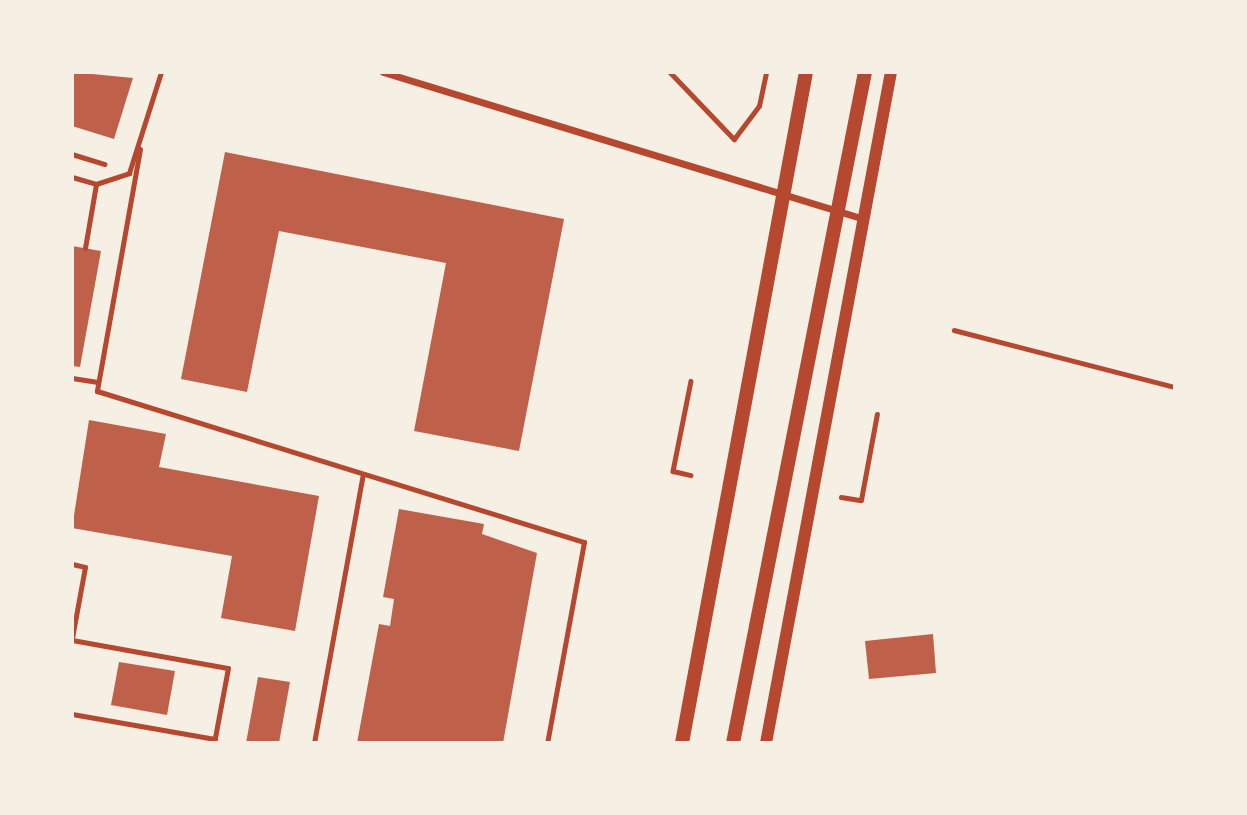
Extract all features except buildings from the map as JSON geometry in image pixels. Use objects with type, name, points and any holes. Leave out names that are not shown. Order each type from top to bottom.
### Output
[{"type":"main road","points":[[682,743],[806,72]]},
{"type":"main road","points":[[733,743],[866,72]]},
{"type":"street","points":[[383,72],[868,220]]},
{"type":"street","points":[[766,743],[868,220],[891,72]]},
{"type":"lane","points":[[161,72],[140,149],[97,391],[584,542],[547,743]]},
{"type":"lane","points":[[72,177],[96,184],[129,173],[140,149]]},
{"type":"lane","points":[[85,248],[96,184]]},
{"type":"lane","points":[[72,378],[98,383]]},
{"type":"lane","points":[[314,743],[363,474]]},
{"type":"lane","points":[[72,564],[85,567],[72,639],[228,668],[215,741],[72,714]]},
{"type":"path","points":[[670,72],[734,139],[759,106],[766,72]]},
{"type":"path","points":[[954,330],[1175,387]]},
{"type":"path","points":[[691,381],[673,471],[691,475]]},
{"type":"path","points":[[841,496],[862,500],[877,414]]}]
